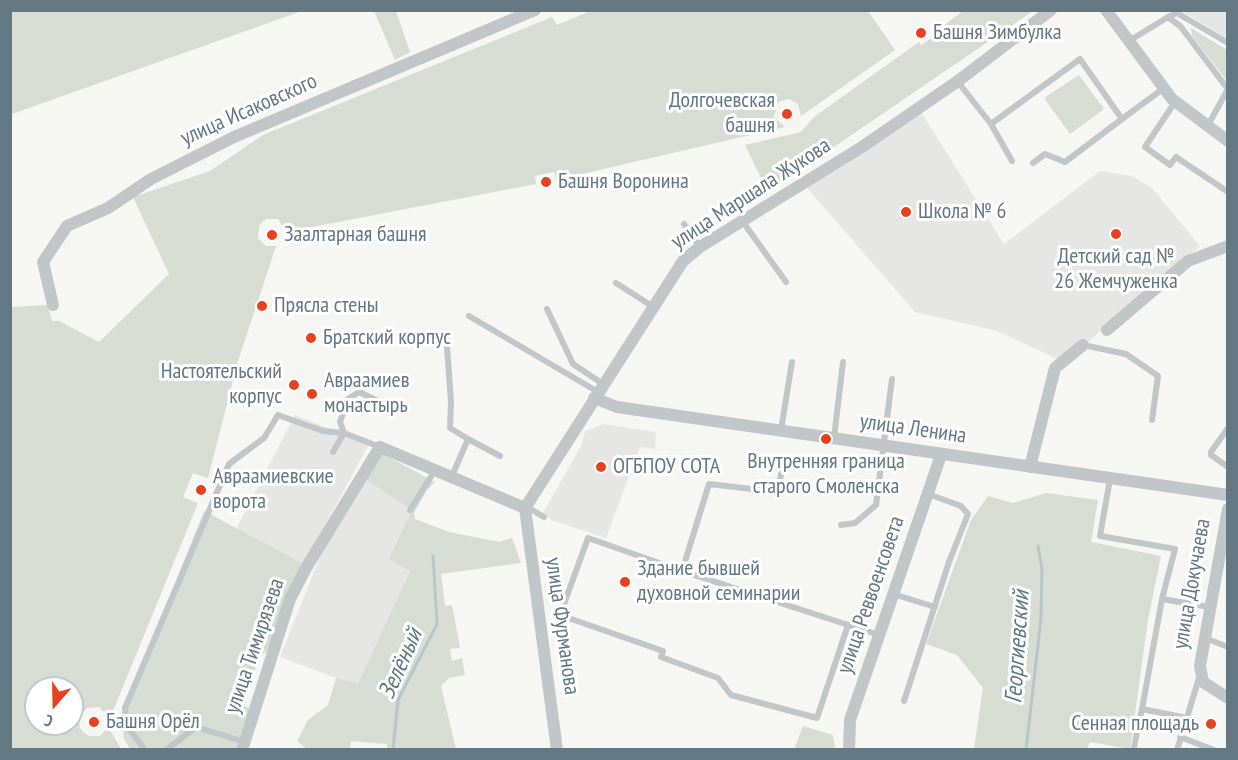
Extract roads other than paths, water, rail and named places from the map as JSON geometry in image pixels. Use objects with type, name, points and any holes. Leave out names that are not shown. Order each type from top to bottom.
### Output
[{"type":"street","name":"улица Исаковского","points":[[53,305],[44,262],[67,226],[108,208],[151,179],[234,137],[535,10]]},
{"type":"street","name":"улица Маршала Жукова","points":[[526,508],[677,266],[700,247],[862,147],[958,81],[1051,10]]},
{"type":"street","points":[[1106,10],[1175,102],[1227,141]]},
{"type":"street","points":[[1107,330],[1188,261],[1227,246]]},
{"type":"street","points":[[1030,467],[1055,368],[1083,345]]},
{"type":"street","name":"улица Ленина","points":[[598,392],[617,407],[1227,495]]},
{"type":"street","points":[[380,447],[526,508]]},
{"type":"street","name":"улица Тимирязева","points":[[243,746],[290,599],[306,568],[380,447]]},
{"type":"street","name":"улица Реввоенсовета","points":[[849,750],[850,720],[941,455]]},
{"type":"street","name":"улица Фурманова","points":[[526,508],[557,750]]},
{"type":"street","name":"улица Докучаева","points":[[1200,670],[1227,509]]},
{"type":"street","points":[[1200,670],[1203,682],[1227,698]]},
{"type":"lane","points":[[1129,41],[1177,13],[1227,43]]},
{"type":"lane","points":[[1168,17],[1181,27],[1227,89],[1207,127]]},
{"type":"lane","points":[[991,124],[1080,59],[1122,119]]},
{"type":"lane","points":[[958,81],[991,124],[1012,161]]},
{"type":"lane","points":[[1033,163],[1045,154],[1065,162],[1164,88]]},
{"type":"lane","points":[[1175,102],[1145,147],[1170,165],[1176,157],[1227,192]]},
{"type":"lane","points":[[743,222],[786,282]]},
{"type":"lane","points":[[684,224],[700,247]]},
{"type":"lane","points":[[616,283],[652,306]]},
{"type":"lane","points":[[547,309],[573,364],[598,392]]},
{"type":"lane","points":[[469,316],[598,392]]},
{"type":"lane","points":[[446,333],[452,402],[450,428],[500,456]]},
{"type":"lane","points":[[1083,345],[1126,354],[1158,376],[1152,420]]},
{"type":"lane","points":[[781,431],[792,362]]},
{"type":"lane","points":[[834,439],[843,362]]},
{"type":"lane","points":[[841,525],[855,523],[876,505],[892,379]]},
{"type":"lane","points":[[344,432],[340,422],[348,399],[359,392],[376,400]]},
{"type":"lane","points":[[145,750],[126,725],[125,708],[229,464],[264,438],[278,415],[323,431],[344,432],[380,447]]},
{"type":"lane","points":[[1227,428],[1211,455],[1227,467]]},
{"type":"lane","points":[[333,452],[344,432]]},
{"type":"lane","points":[[452,476],[468,439]]},
{"type":"lane","points":[[410,510],[435,470]]},
{"type":"lane","points":[[682,571],[709,484],[778,492],[781,474]]},
{"type":"lane","points":[[1110,478],[1100,536],[1175,549],[1162,599],[1134,747]]},
{"type":"lane","points":[[904,701],[968,514],[961,506],[927,494]]},
{"type":"lane","points":[[526,508],[544,517]]},
{"type":"lane","points":[[848,625],[817,718],[731,695],[718,678],[661,657],[663,651],[560,615],[588,538],[879,635]]},
{"type":"lane","points":[[893,594],[935,608]]},
{"type":"lane","points":[[1162,599],[1209,607]]},
{"type":"lane","points":[[1204,637],[1227,647]]},
{"type":"lane","points":[[1177,750],[1200,670]]},
{"type":"lane","points":[[1142,709],[1187,718]]},
{"type":"lane","points":[[166,750],[196,727],[243,746]]},
{"type":"lane","points":[[1180,737],[1214,750]]},
{"type":"waterway","name":"Георгиевский","points":[[1026,750],[1041,618],[1042,569],[1038,546]]},
{"type":"waterway","name":"Зелёный","points":[[393,750],[398,700],[437,624],[433,556]]},
{"type":"place","name":"Башня Зимбулка","points":[[921,33]]},
{"type":"place","name":"Долгочевская башня","points":[[787,114]]},
{"type":"place","name":"Башня Воронина","points":[[546,182]]},
{"type":"place","name":"Школа № 6","points":[[906,212]]},
{"type":"place","name":"Детский сад № 26 Жемчуженка","points":[[1116,234]]},
{"type":"place","name":"Заалтарная башня","points":[[272,235]]},
{"type":"place","name":"Прясла стены","points":[[262,306]]},
{"type":"place","name":"Братский корпус","points":[[311,338]]},
{"type":"place","name":"Настоятельский корпус","points":[[294,385]]},
{"type":"place","name":"Авраамиев монастырь","points":[[312,394]]},
{"type":"place","name":"Внутренняя граница старого Смоленска","points":[[826,439]]},
{"type":"place","name":"ОГБПОУ СОТА","points":[[601,467]]},
{"type":"place","name":"Авраамиевские ворота","points":[[201,490]]},
{"type":"place","name":"Здание бывшей духовной семинарии","points":[[625,582]]},
{"type":"place","name":"Башня Орёл","points":[[94,722]]},
{"type":"place","name":"Сенная площадь","points":[[1211,724]]}]
